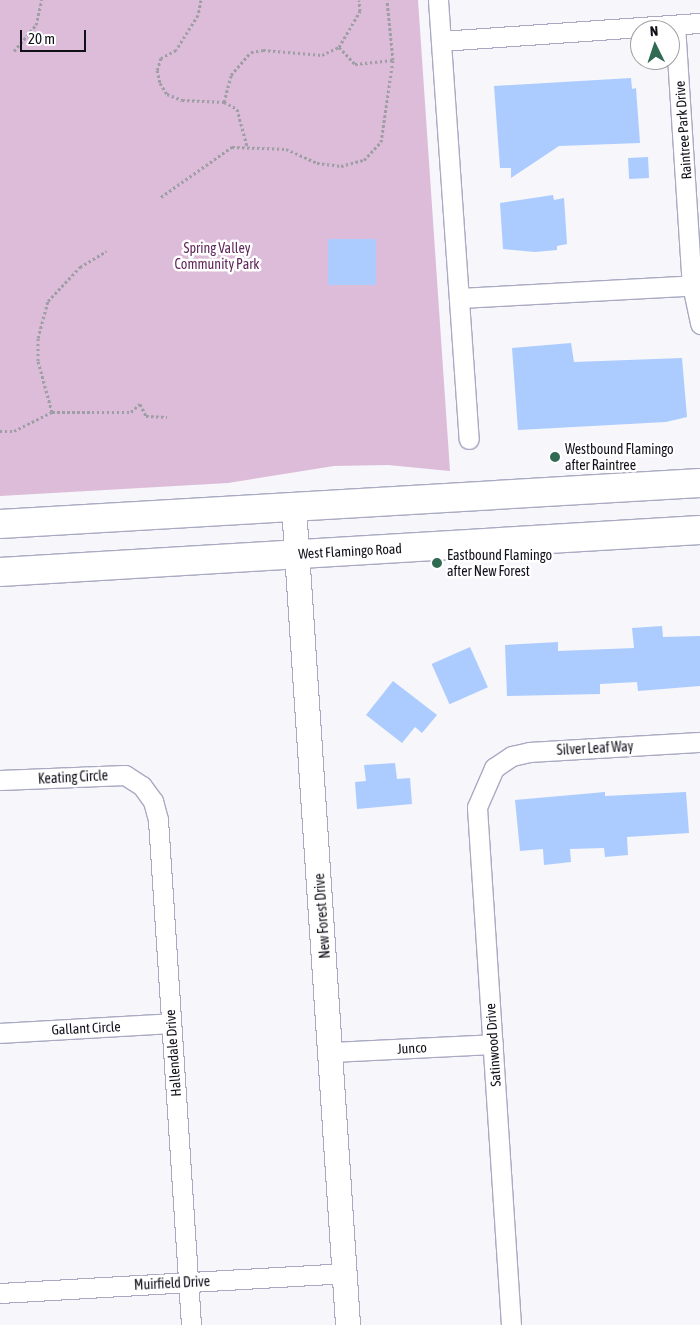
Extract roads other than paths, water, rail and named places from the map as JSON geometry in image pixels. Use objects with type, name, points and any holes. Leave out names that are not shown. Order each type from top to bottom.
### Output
[{"type":"main road","points":[[0,524],[700,483]]},
{"type":"main road","name":"West Flamingo Road","points":[[0,572],[700,530]]},
{"type":"street","points":[[438,0],[470,439]]},
{"type":"street","points":[[680,25],[700,23]]},
{"type":"street","points":[[441,41],[630,28]]},
{"type":"street","name":"Raintree Park Drive","points":[[679,70],[700,324]]},
{"type":"street","points":[[460,298],[696,285]]},
{"type":"street","name":"New Forest Drive","points":[[294,507],[348,1325]]},
{"type":"street","name":"Silver Leaf Way","points":[[494,768],[512,756],[530,752],[700,742]]},
{"type":"street","name":"Satinwood Drive","points":[[494,768],[477,807],[511,1325]]},
{"type":"street","name":"Keating Circle","points":[[0,780],[125,774],[142,786]]},
{"type":"street","name":"Hallendale Drive","points":[[142,786],[153,801],[158,820],[191,1325]]},
{"type":"street","name":"Gallant Circle","points":[[0,1032],[171,1023]]},
{"type":"street","name":"Junco","points":[[331,1052],[492,1044]]},
{"type":"street","name":"Muirfield Drive","points":[[0,1293],[345,1274]]},
{"type":"place","name":"Westbound Flamingo after Raintree","points":[[555,457]]},
{"type":"place","name":"Eastbound Flamingo after New Forest","points":[[437,563]]},
{"type":"park label","name":"Spring Valley Community Park","points":[[217,256]]}]
